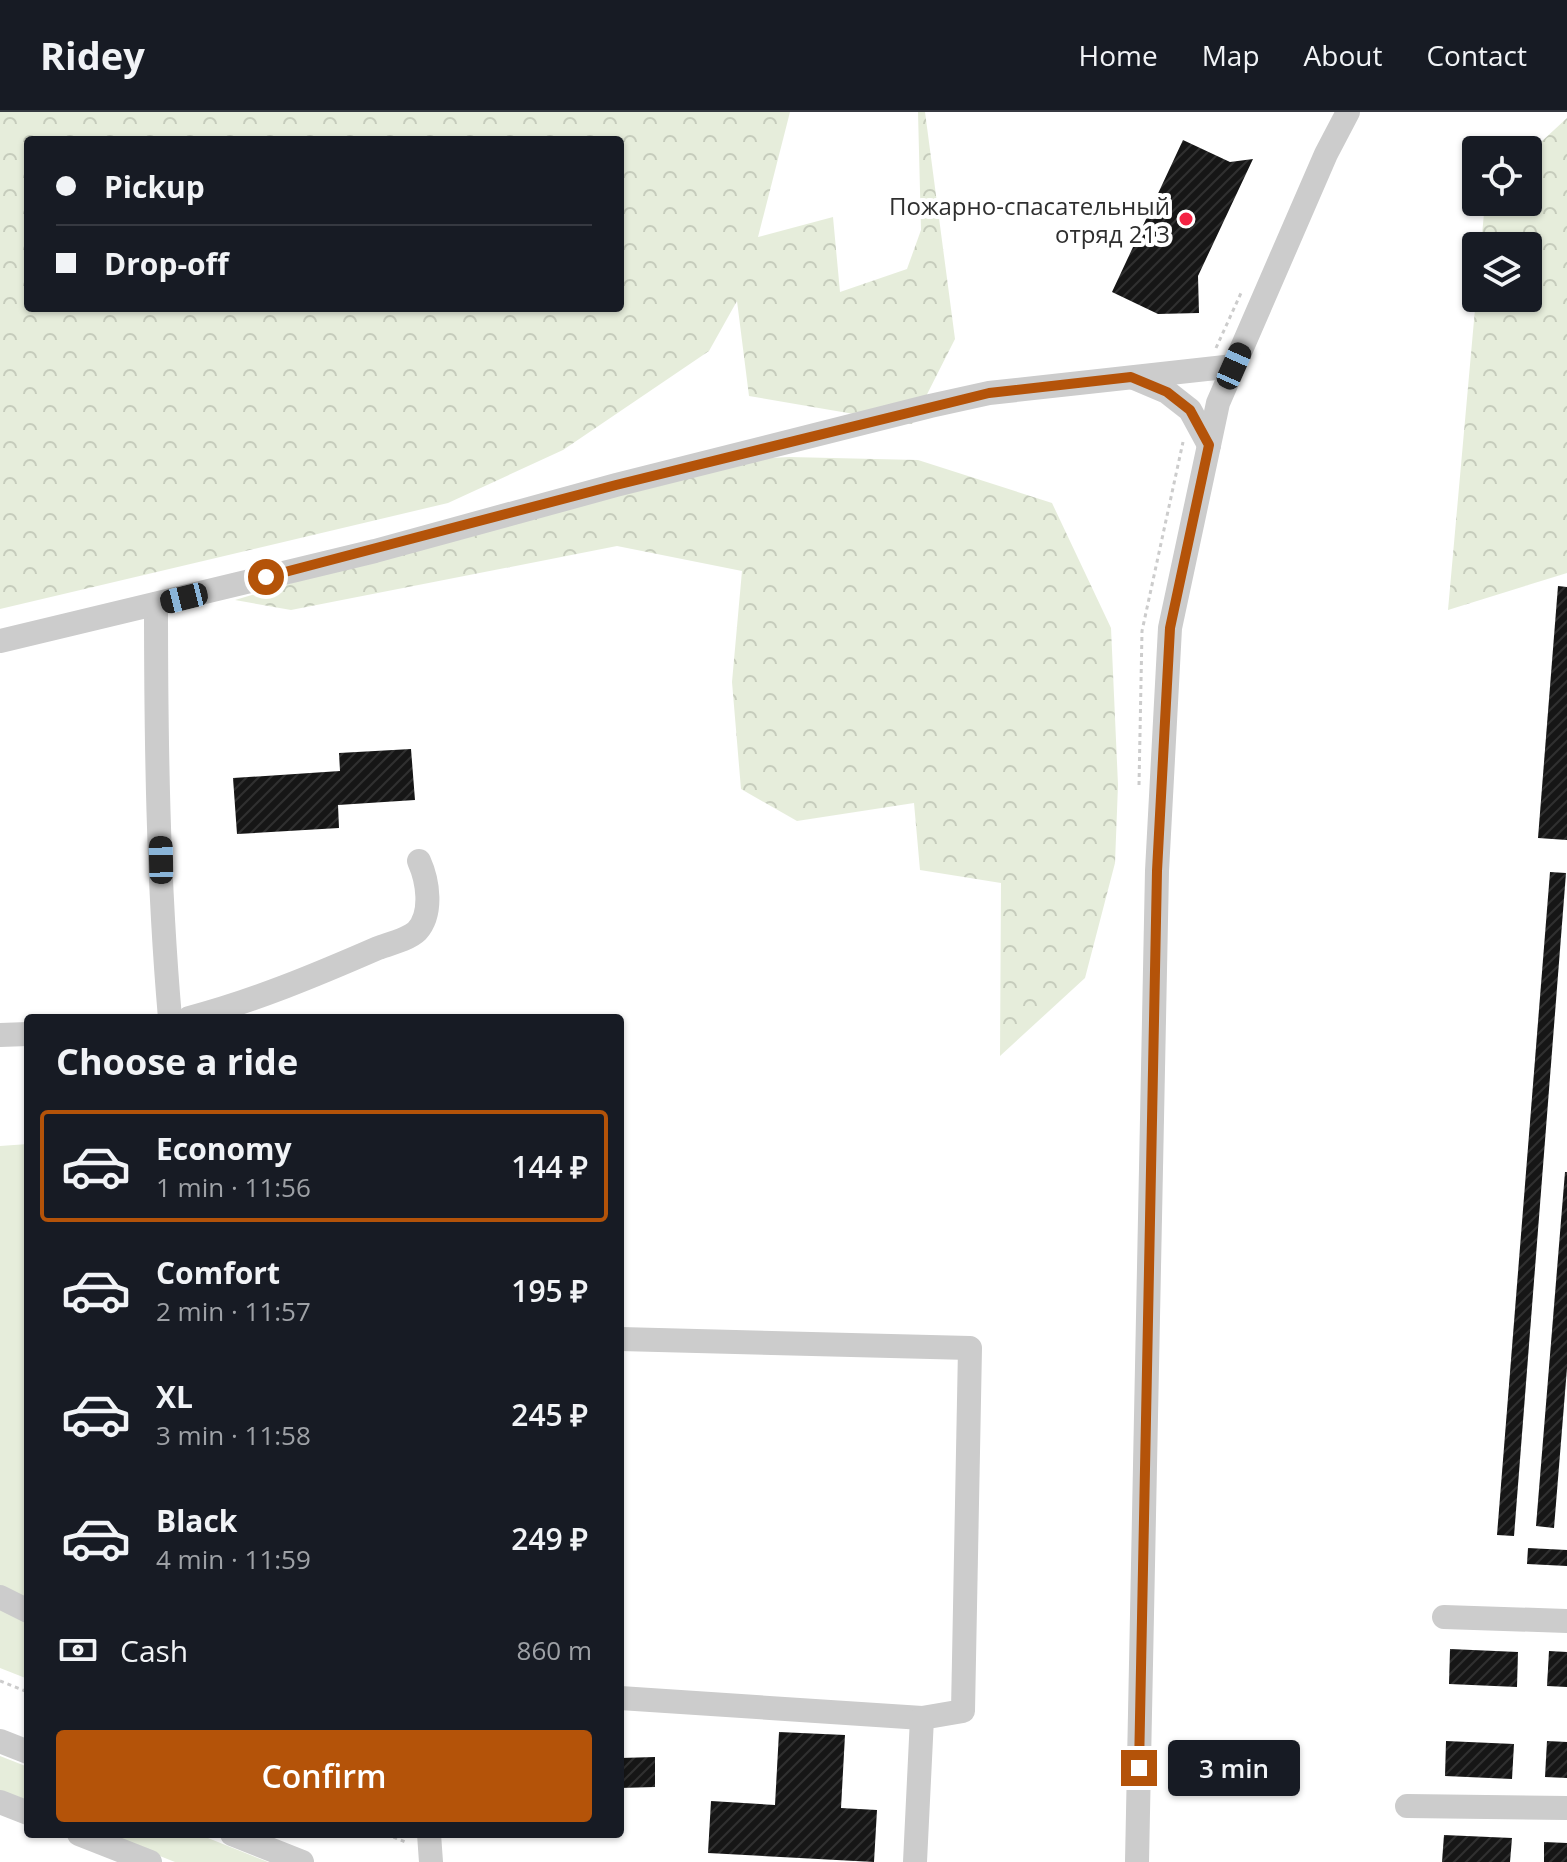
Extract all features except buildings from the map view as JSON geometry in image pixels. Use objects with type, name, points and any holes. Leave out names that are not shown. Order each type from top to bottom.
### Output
[{"type":"street","points":[[1137,1862],[1159,826],[1170,628],[1218,403],[1326,154],[1348,112]]},
{"type":"street","points":[[0,641],[375,551],[616,485],[930,406],[989,393],[1234,366]]},
{"type":"street","points":[[1131,377],[1167,392],[1190,410],[1209,445]]},
{"type":"street","points":[[156,604],[163,940],[170,1014]]},
{"type":"street","points":[[204,1014],[298,982],[416,932],[426,913],[426,877],[419,861]]},
{"type":"street","points":[[0,1035],[24,1034]]},
{"type":"street","points":[[624,1339],[970,1348],[963,1711],[922,1718],[624,1698]]},
{"type":"street","points":[[0,1597],[24,1609]]},
{"type":"street","points":[[1444,1617],[1567,1621]]},
{"type":"street","points":[[915,1862],[922,1718]]},
{"type":"street","points":[[0,1741],[24,1750]]},
{"type":"street","points":[[0,1802],[24,1811]]},
{"type":"street","points":[[1407,1806],[1567,1808]]},
{"type":"street","points":[[89,1838],[150,1862]]},
{"type":"street","points":[[242,1838],[302,1862]]},
{"type":"street","points":[[429,1838],[431,1862]]},
{"type":"path","points":[[0,1681],[24,1690]]},
{"type":"green space","points":[[0,112],[790,112],[758,237],[833,217],[840,292],[907,269],[921,230],[918,112],[925,112],[955,339],[912,424],[749,396],[737,301],[709,351],[563,450],[448,503],[0,609]]},
{"type":"green space","points":[[1567,118],[1567,573],[1448,610],[1475,312],[1542,312],[1542,232],[1482,232],[1484,216],[1542,216],[1542,141]]},
{"type":"green space","points":[[789,457],[918,460],[1052,503],[1111,628],[1118,785],[1115,863],[1085,978],[1000,1056],[1001,883],[920,870],[914,803],[797,821],[741,789],[732,682],[742,571],[617,546],[291,610],[235,600],[697,462]]},
{"type":"green space","points":[[24,1144],[24,1677],[0,1668],[0,1146]]},
{"type":"green space","points":[[0,1756],[24,1765],[24,1802],[0,1793]]},
{"type":"green space","points":[[114,1838],[208,1838],[268,1862],[175,1862]]},
{"type":"place","name":"Пожарно-спасательный отряд 213","points":[[1186,219]]},
{"type":"route","points":[[266,577],[375,551],[616,485],[989,393],[1131,377],[1167,392],[1190,410],[1209,445],[1170,628],[1157,871],[1139,1768]]}]
